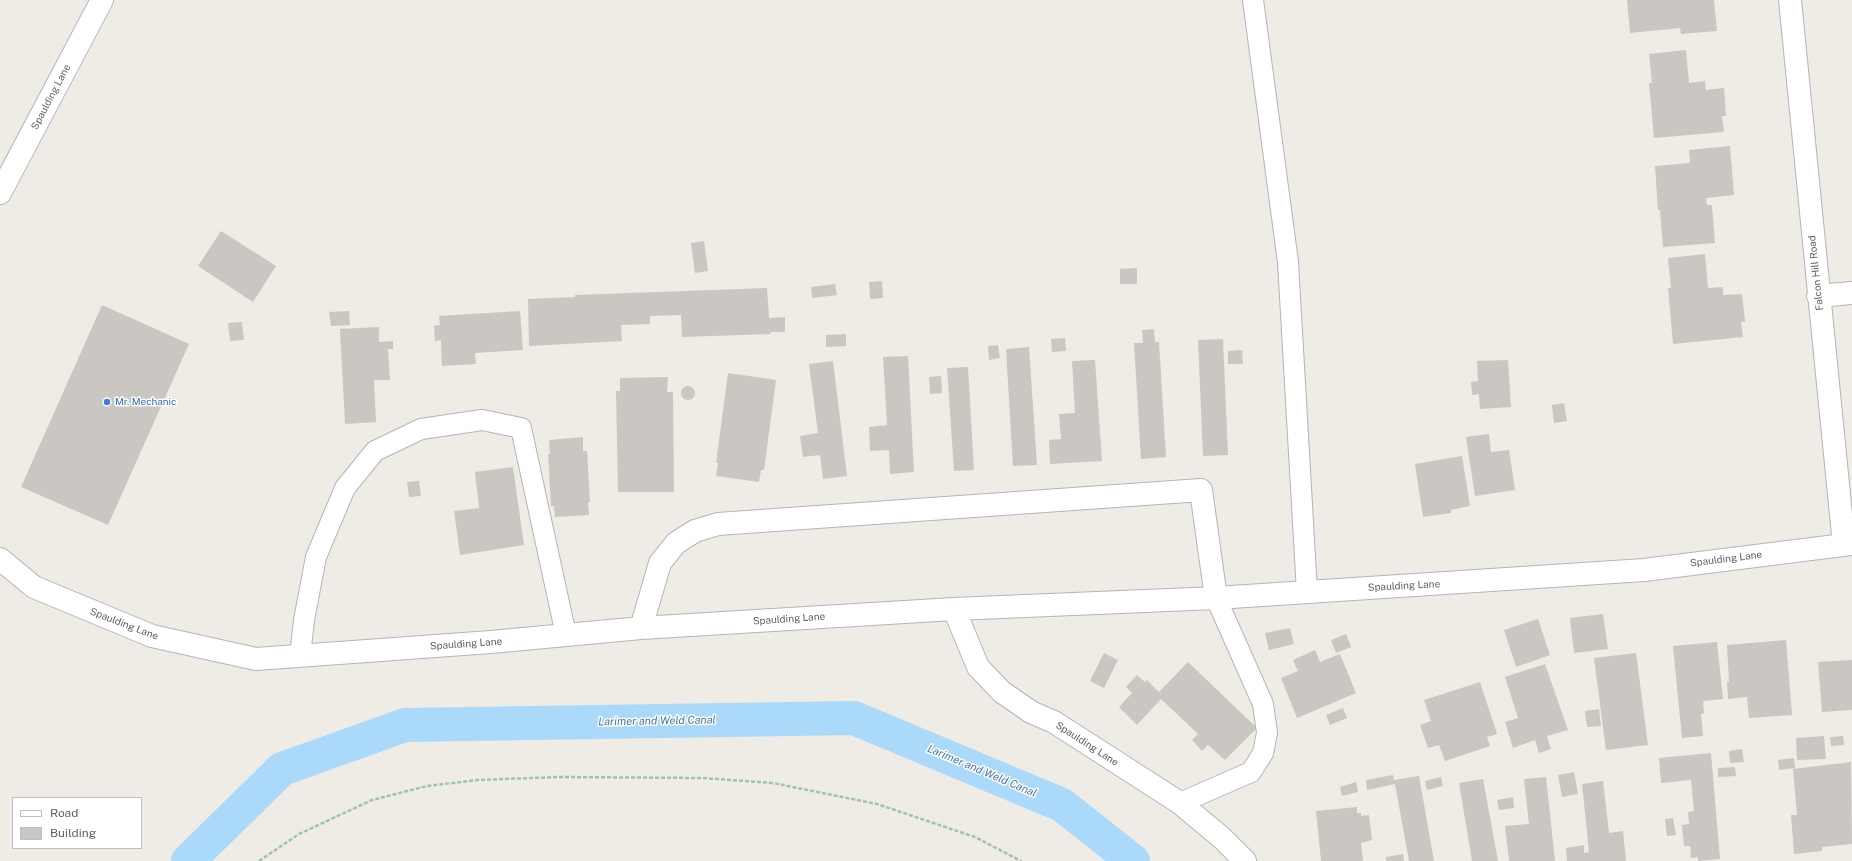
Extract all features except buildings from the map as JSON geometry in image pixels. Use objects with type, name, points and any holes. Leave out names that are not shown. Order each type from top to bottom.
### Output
[{"type":"street","name":"Spaulding Lane","points":[[0,193],[102,0]]},
{"type":"street","name":"Falcon Hill Road","points":[[1790,0],[1818,296],[1848,544]]},
{"type":"street","points":[[1818,296],[1852,293]]},
{"type":"street","points":[[641,628],[660,563],[676,543],[694,531],[718,524],[1201,490],[1216,598]]},
{"type":"street","name":"Spaulding Lane","points":[[0,559],[34,587],[152,636],[256,659],[641,628],[954,609],[1216,598],[1644,570],[1848,544]]},
{"type":"street","name":"Spaulding Lane","points":[[954,609],[978,666],[1002,692],[1031,712],[1054,722],[1180,803],[1222,838],[1246,861]]},
{"type":"lane","points":[[1253,0],[1288,262],[1307,592]]},
{"type":"lane","points":[[300,656],[304,620],[316,557],[345,488],[375,451],[421,429],[482,420],[521,428],[566,635]]},
{"type":"lane","points":[[1180,803],[1251,772],[1263,753],[1267,733],[1263,704],[1216,598]]},
{"type":"path","points":[[259,861],[299,834],[372,800],[427,786],[478,780],[558,777],[703,778],[773,783],[877,804],[975,837],[1021,861]]},
{"type":"waterway","name":"Larimer and Weld Canal","points":[[188,861],[282,769],[405,725],[854,718],[1062,805],[1133,861]]},
{"type":"place","name":"Mr. Mechanic","points":[[107,402]]}]
